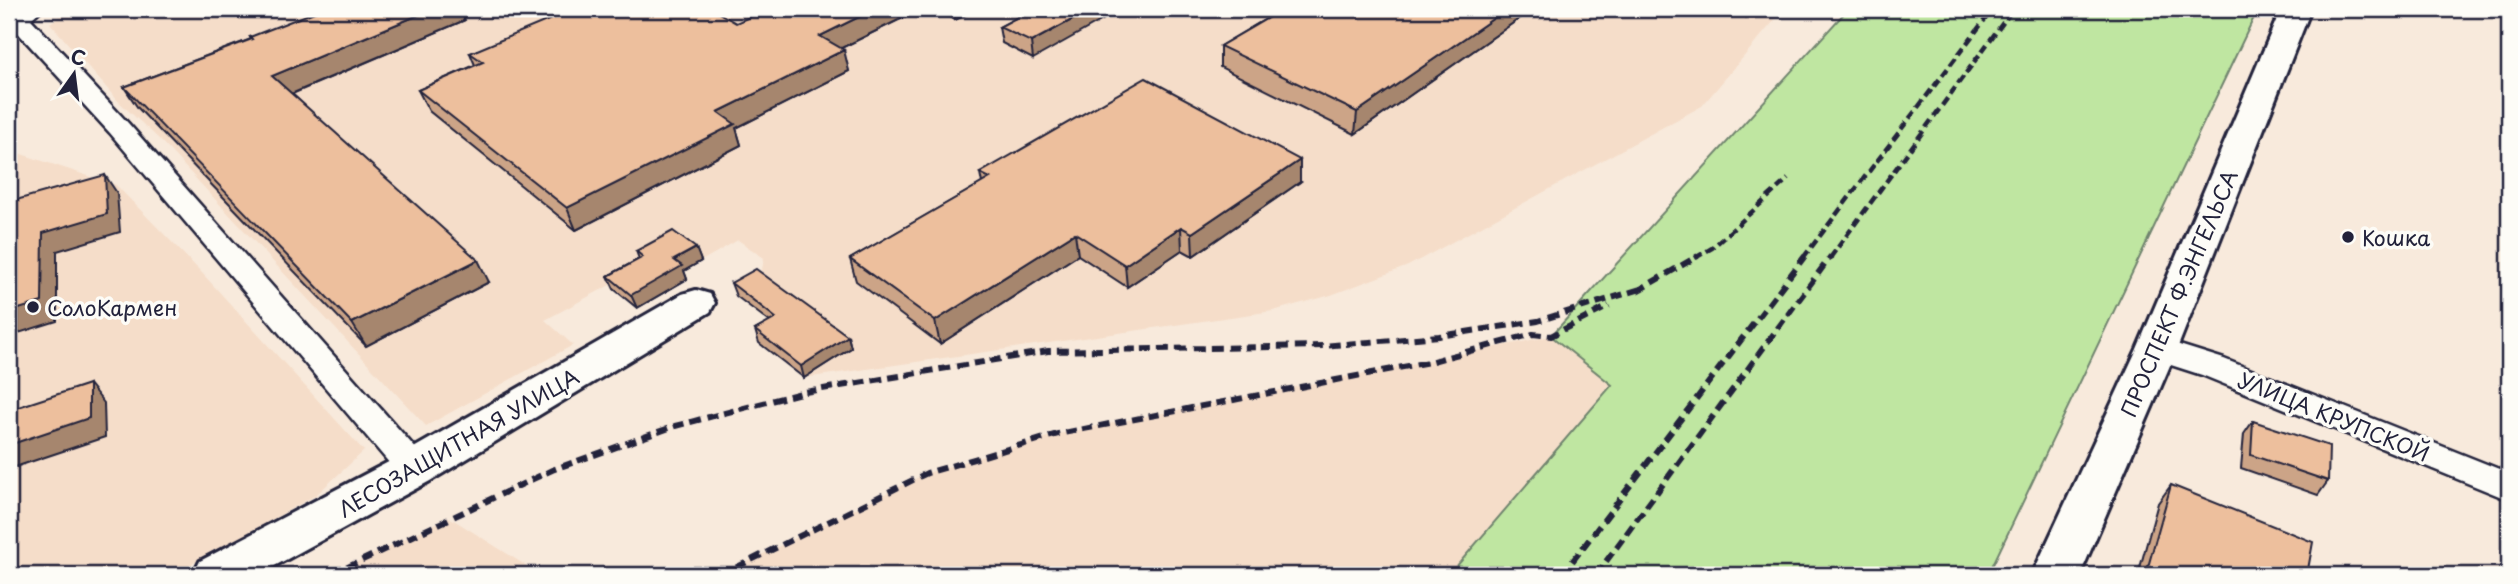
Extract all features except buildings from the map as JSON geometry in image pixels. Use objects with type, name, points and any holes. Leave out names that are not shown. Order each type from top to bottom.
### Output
[{"type":"street","name":"ПРОСПЕКТ Ф.ЭНГЕЛЬСА","points":[[2056,575],[2157,349],[2296,9]]},
{"type":"street","points":[[19,14],[414,470]]},
{"type":"street","name":"ЛЕСОЗАЩИТНАЯ УЛИЦА","points":[[217,575],[414,470],[696,303]]},
{"type":"street","name":"УЛИЦА КРУПСКОЙ","points":[[2157,349],[2213,367],[2509,487]]},
{"type":"shaded area","points":[[72,9],[1784,9],[1702,106],[1408,266],[1331,295],[1273,311],[804,378],[851,348],[760,281],[764,258],[738,240],[680,273],[687,279],[637,308],[610,285],[545,320],[573,345],[426,426],[159,139],[118,101],[50,23]]},
{"type":"shaded area","points":[[9,150],[116,185],[202,273],[364,451],[316,495],[172,575],[9,575]]},
{"type":"shaded area","points":[[1551,336],[1612,385],[1449,575],[721,575],[927,473],[1058,434]]},
{"type":"shaded area","points":[[449,517],[541,575],[331,575]]},
{"type":"green space","points":[[1848,9],[2258,9],[1988,575],[1449,575],[1612,385],[1551,336]]},
{"type":"railway","points":[[1803,258],[1993,9]]},
{"type":"railway","points":[[1830,258],[2013,9]]},
{"type":"railway","points":[[1695,258],[1712,248],[1788,179]]},
{"type":"railway","points":[[1640,289],[1698,256]]},
{"type":"railway","points":[[1562,575],[1805,256]]},
{"type":"railway","points":[[1596,575],[1831,256]]},
{"type":"railway","points":[[1640,289],[1644,288]]},
{"type":"railway","points":[[331,575],[552,470],[675,426],[805,392],[1048,351],[1323,346],[1439,336],[1538,321],[1640,289]]},
{"type":"railway","points":[[721,575],[927,473],[1058,434],[1429,362],[1533,334],[1551,336],[1609,306]]},
{"type":"place","name":"Кошка","points":[[2348,237]]},
{"type":"place","name":"СолоКармен","points":[[33,307]]}]
